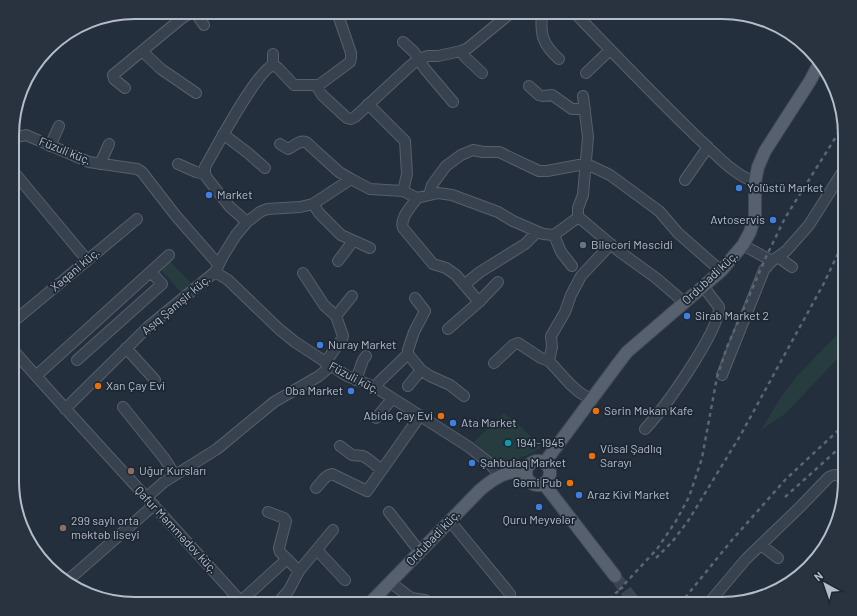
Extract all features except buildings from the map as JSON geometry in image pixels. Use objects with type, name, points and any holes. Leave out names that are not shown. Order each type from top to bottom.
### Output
[{"type":"main road","name":"Ordubadi küç.","points":[[545,462],[627,352],[721,271],[743,245],[750,232],[754,216],[755,182],[758,167],[765,151],[817,68]]},
{"type":"main road","points":[[533,461],[545,462],[550,469],[550,478],[544,484],[535,485],[531,483],[528,480],[526,471],[530,464],[533,461]]},
{"type":"main road","name":"Ordubadi küç.","points":[[376,597],[480,490],[500,476],[516,470],[526,471]]},
{"type":"main road","points":[[544,484],[615,576]]},
{"type":"street","points":[[125,88],[114,78],[113,75],[181,19]]},
{"type":"street","points":[[200,19],[204,25]]},
{"type":"street","points":[[205,174],[206,167],[242,103],[268,68],[273,66],[278,68],[294,85],[316,85],[323,82],[344,66],[351,58],[351,53],[339,19]]},
{"type":"street","points":[[316,85],[322,94],[347,118],[355,117],[419,60],[428,56],[438,56],[461,51],[472,45],[504,19]]},
{"type":"street","points":[[542,19],[541,30],[546,46],[559,59]]},
{"type":"street","points":[[581,19],[673,114],[708,147],[734,170],[747,179],[755,182]]},
{"type":"street","points":[[403,42],[414,52],[425,69],[453,102]]},
{"type":"street","points":[[586,73],[610,50]]},
{"type":"street","points":[[142,51],[161,69],[196,93]]},
{"type":"street","points":[[461,51],[465,57],[482,73]]},
{"type":"street","points":[[273,54],[273,66]]},
{"type":"street","points":[[529,86],[539,95],[552,95],[572,109],[585,109]]},
{"type":"street","points":[[578,218],[578,208],[583,195],[588,136],[583,96]]},
{"type":"street","points":[[368,104],[406,141],[407,174],[403,191]]},
{"type":"street","points":[[50,146],[59,126]]},
{"type":"street","points":[[224,134],[265,168]]},
{"type":"street","name":"Füzuli küç.","points":[[19,137],[26,135],[75,157],[100,164],[133,168],[142,172],[217,268],[288,337],[347,376],[363,381],[374,387],[469,447],[488,462],[500,476]]},
{"type":"street","points":[[280,144],[288,150],[298,142],[306,142],[339,172],[351,180],[370,189],[403,191],[417,198],[438,193],[452,194],[498,212],[537,232],[549,235],[554,235],[578,218]]},
{"type":"street","points":[[100,164],[109,144]]},
{"type":"street","points":[[685,180],[708,147]]},
{"type":"street","points":[[429,195],[432,185],[446,166],[461,155],[473,150],[483,152],[499,152],[539,171],[572,166],[586,165],[595,167],[610,175],[659,211],[667,218],[674,230],[721,271]]},
{"type":"street","points":[[178,164],[196,172],[205,174],[230,208],[247,222]]},
{"type":"street","points":[[19,177],[87,260]]},
{"type":"street","points":[[722,375],[764,270],[786,251],[809,225],[838,179]]},
{"type":"street","name":"Aşıq Şəmşir küç.","points":[[65,409],[126,348],[217,268],[236,235],[247,222],[260,212],[267,209],[300,207],[313,204],[351,180]]},
{"type":"street","points":[[417,198],[402,220],[401,224],[403,228],[433,264],[446,268],[456,275],[479,302]]},
{"type":"street","points":[[313,204],[319,213],[336,231],[353,241],[370,248]]},
{"type":"street","points":[[578,218],[585,221],[611,244],[656,278],[684,302]]},
{"type":"street","name":"Xəqani küç.","points":[[19,317],[137,219]]},
{"type":"street","points":[[464,285],[480,272],[524,244],[537,232]]},
{"type":"street","points":[[554,235],[561,252],[572,266]]},
{"type":"street","points":[[338,261],[353,241]]},
{"type":"street","points":[[549,361],[552,347],[551,336],[565,312],[571,295],[581,276],[611,244]]},
{"type":"street","points":[[743,245],[792,267]]},
{"type":"street","points":[[36,376],[169,255]]},
{"type":"street","points":[[77,360],[162,284],[151,272]]},
{"type":"street","points":[[147,497],[159,486],[216,449],[274,402],[319,376],[328,364],[342,339],[342,333],[336,316],[324,305],[303,273]]},
{"type":"street","points":[[448,330],[479,302],[498,282]]},
{"type":"street","points":[[645,429],[656,418],[666,404],[707,341],[713,328],[718,315],[719,307],[703,286]]},
{"type":"street","points":[[336,316],[352,296]]},
{"type":"street","points":[[374,387],[408,354],[414,332],[425,311],[415,298]]},
{"type":"street","points":[[494,363],[513,345],[518,343],[549,361],[575,389],[592,400]]},
{"type":"street","points":[[126,348],[155,380]]},
{"type":"street","points":[[408,354],[421,370],[450,385],[464,396]]},
{"type":"street","points":[[356,380],[363,360],[366,356]]},
{"type":"street","name":"Qafur Məmmədov küç.","points":[[19,357],[237,597]]},
{"type":"street","points":[[408,386],[421,370]]},
{"type":"street","points":[[376,418],[392,399]]},
{"type":"street","points":[[123,407],[164,458],[175,475]]},
{"type":"street","points":[[316,488],[324,478],[329,474],[332,474],[367,491],[420,416]]},
{"type":"street","points":[[340,446],[352,455],[363,456],[382,470]]},
{"type":"street","points":[[714,597],[761,545],[829,477],[833,475],[838,475]]},
{"type":"street","points":[[71,578],[154,506]]},
{"type":"street","points":[[268,512],[284,518],[286,521],[279,548],[280,552],[299,571]]},
{"type":"street","points":[[389,512],[420,552]]},
{"type":"street","points":[[450,521],[510,594]]},
{"type":"street","points":[[283,597],[289,590],[299,571],[333,530]]},
{"type":"street","points":[[761,545],[778,558]]},
{"type":"street","points":[[317,550],[345,580]]},
{"type":"street","points":[[247,597],[287,559]]},
{"type":"street","points":[[390,582],[410,597]]},
{"type":"green space","points":[[170,261],[192,284],[182,293],[161,270]]},
{"type":"green space","points":[[838,334],[838,358],[785,414],[761,430],[781,397],[797,376]]},
{"type":"green space","points":[[504,413],[541,447],[533,453],[504,464],[495,461],[474,442]]},
{"type":"tunnel","points":[[615,576],[631,597]]},
{"type":"railway","points":[[619,590],[657,549],[676,521],[689,497],[702,458],[717,377],[727,347],[766,257],[785,218],[838,134]]},
{"type":"railway","points":[[656,558],[672,542],[688,521],[740,436],[824,283],[838,254]]},
{"type":"railway","points":[[686,597],[732,540],[786,479],[838,431]]},
{"type":"railway","points":[[785,497],[838,449]]},
{"type":"railway","points":[[611,597],[623,587]]},
{"type":"place","name":"Yolüstü Market","points":[[739,188]]},
{"type":"place","name":"Market","points":[[209,195]]},
{"type":"place","name":"Avtoservis","points":[[773,220]]},
{"type":"place","name":"Biləcəri Məscidi","points":[[583,245]]},
{"type":"place","name":"Sirab Market 2","points":[[687,316]]},
{"type":"place","name":"Nuray Market","points":[[320,345]]},
{"type":"place","name":"Xan Çay Evi","points":[[98,386]]},
{"type":"place","name":"Oba Market","points":[[351,391]]},
{"type":"place","name":"Sərin Məkan Kafe","points":[[596,411]]},
{"type":"place","name":"Abidə Çay Evi","points":[[441,416]]},
{"type":"place","name":"Ata Market","points":[[453,423]]},
{"type":"place","name":"1941-1945","points":[[508,443]]},
{"type":"place","name":"Vüsal Şadlıq Sarayı","points":[[592,456]]},
{"type":"place","name":"Şahbulaq Market","points":[[472,463]]},
{"type":"place","name":"Uğur Kursları","points":[[131,471]]},
{"type":"place","name":"Gəmi Pub","points":[[570,483]]},
{"type":"place","name":"Araz Kivi Market","points":[[579,495]]},
{"type":"place","name":"Quru Meyvələr","points":[[539,507]]},
{"type":"place","name":"299 saylı orta məktəb liseyi","points":[[63,528]]}]
